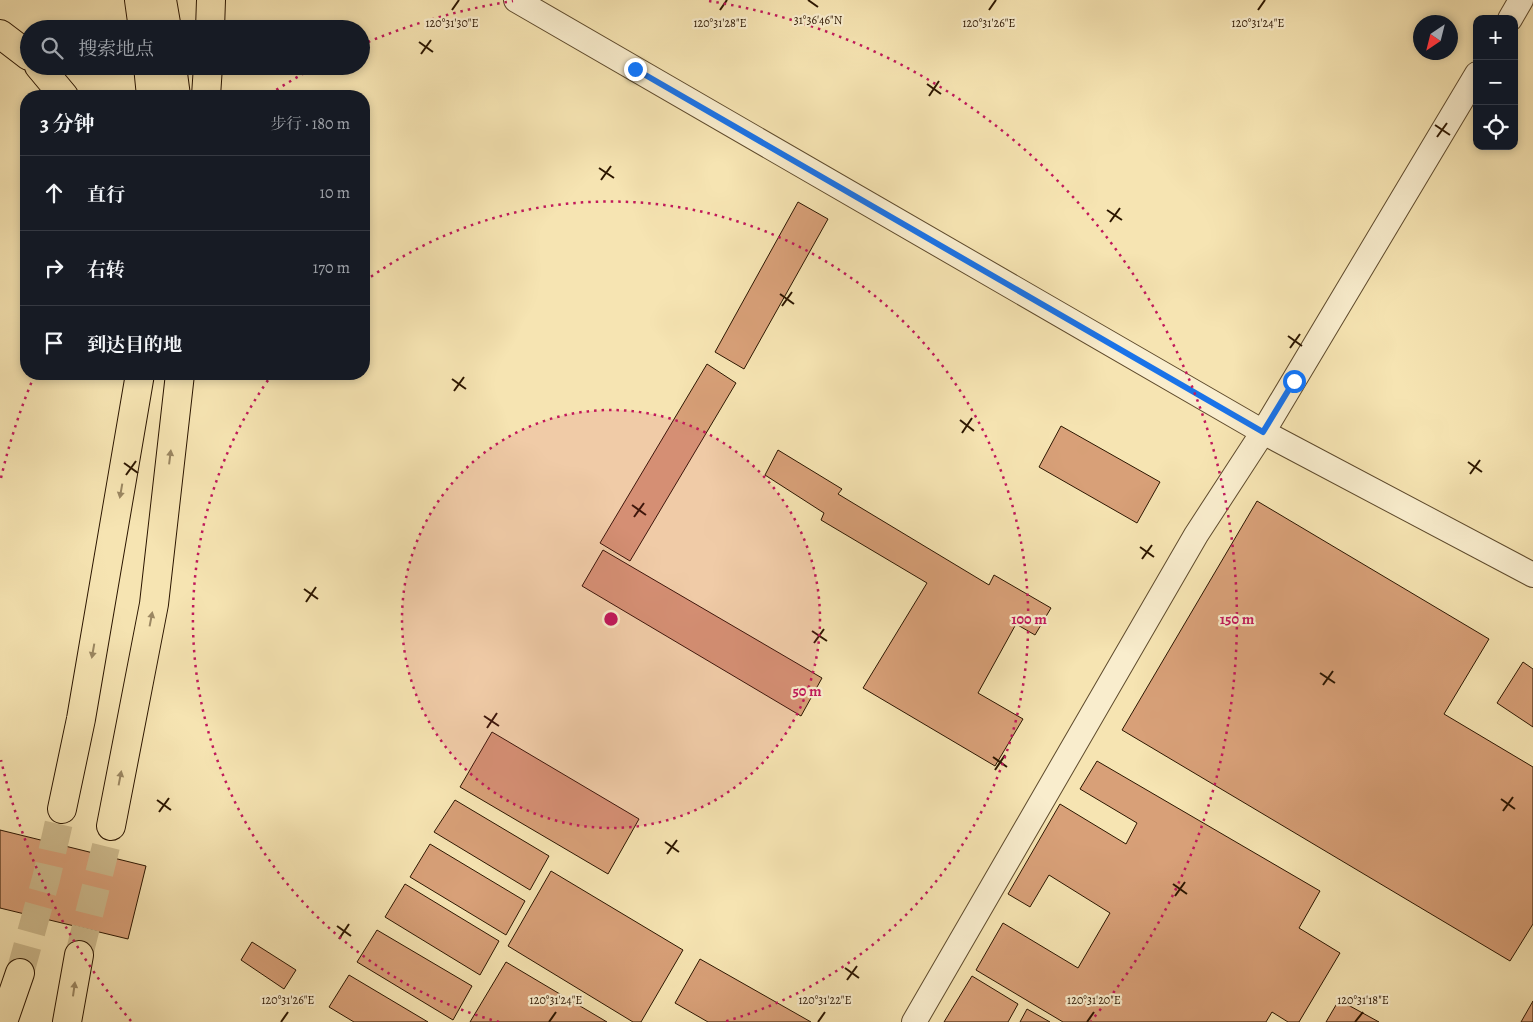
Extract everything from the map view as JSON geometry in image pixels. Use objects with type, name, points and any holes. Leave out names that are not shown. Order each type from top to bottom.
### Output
[{"type":"highway","points":[[139,0],[142,20]]},
{"type":"highway","points":[[162,0],[165,20]]},
{"type":"highway","points":[[210,20],[211,0]]},
{"type":"highway","points":[[0,34],[20,49]]},
{"type":"highway","points":[[46,75],[59,90]]},
{"type":"highway","points":[[149,75],[150,90]]},
{"type":"highway","points":[[173,75],[175,90]]},
{"type":"highway","points":[[206,90],[207,75]]},
{"type":"highway","points":[[131,380],[131,430]]},
{"type":"highway","points":[[62,809],[81,719],[139,380]]},
{"type":"highway","points":[[110,826],[154,604],[178,380]]},
{"type":"highway","points":[[67,1022],[79,955]]},
{"type":"highway","points":[[3,1022],[20,973]]},
{"type":"street","points":[[516,0],[1263,432],[1533,575]]},
{"type":"street","points":[[1512,15],[1521,0]]},
{"type":"street","points":[[914,1022],[1196,535],[1263,432],[1473,81]]},
{"type":"building","points":[[798,202],[828,219],[744,369],[715,352]]},
{"type":"building","points":[[707,364],[736,383],[630,561],[600,543]]},
{"type":"building","points":[[1061,426],[1160,482],[1137,523],[1039,467]]},
{"type":"building","points":[[778,450],[842,489],[838,494],[989,585],[994,575],[1051,608],[1035,635],[1016,624],[978,693],[1023,719],[995,766],[863,688],[927,583],[821,520],[824,513],[765,475]]},
{"type":"building","points":[[1257,501],[1489,639],[1444,714],[1533,767],[1533,924],[1510,961],[1122,730]]},
{"type":"building","points":[[603,550],[822,678],[801,716],[582,586]]},
{"type":"building","points":[[1523,662],[1533,669],[1533,727],[1497,703]]},
{"type":"building","points":[[492,732],[639,819],[608,874],[460,787]]},
{"type":"building","points":[[1097,761],[1320,891],[1299,928],[1340,953],[1299,1022],[1288,1022],[1272,1012],[1266,1022],[1063,1022],[976,970],[1003,923],[1078,968],[1110,913],[1049,875],[1030,907],[1008,894],[1060,804],[1126,844],[1137,823],[1080,789]]},
{"type":"building","points":[[455,800],[549,856],[530,890],[434,832]]},
{"type":"building","points":[[0,830],[146,866],[128,939],[0,908]]},
{"type":"building","points":[[430,844],[525,901],[506,935],[410,877]]},
{"type":"building","points":[[551,871],[683,950],[641,1022],[633,1022],[508,946]]},
{"type":"building","points":[[405,884],[499,941],[480,975],[385,917]]},
{"type":"building","points":[[377,930],[472,986],[453,1020],[357,962]]},
{"type":"building","points":[[252,942],[296,970],[284,989],[241,960]]},
{"type":"building","points":[[700,959],[811,1022],[708,1022],[675,1003]]},
{"type":"building","points":[[506,962],[607,1022],[470,1022]]},
{"type":"building","points":[[349,975],[428,1022],[354,1022],[329,1007]]},
{"type":"building","points":[[972,976],[1018,1004],[1008,1022],[944,1022]]},
{"type":"building","points":[[1339,1000],[1379,1022],[1326,1022]]},
{"type":"building","points":[[1533,1001],[1533,1022],[1521,1022]]},
{"type":"building","points":[[1027,1009],[1050,1022],[1020,1022]]},
{"type":"tunnel","points":[[20,973],[46,879],[62,809]]},
{"type":"tunnel","points":[[79,955],[111,826]]},
{"type":"route","points":[[635,69],[1263,432],[1294,381]]}]
